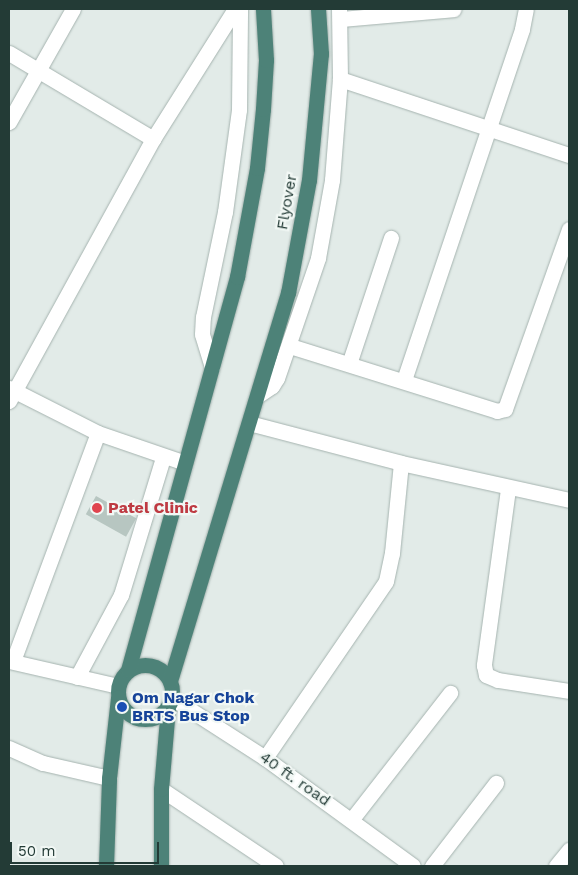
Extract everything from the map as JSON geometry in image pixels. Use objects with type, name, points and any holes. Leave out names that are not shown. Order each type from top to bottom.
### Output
[{"type":"highway","points":[[106,866],[109,778],[118,692],[128,670],[236,277],[257,168],[265,39],[263,9]]},
{"type":"highway","name":"Flyover","points":[[170,681],[288,293],[310,180],[321,37],[318,9]]},
{"type":"highway","points":[[128,670],[137,666],[157,667],[170,681],[170,703],[161,790],[162,866]]},
{"type":"highway","points":[[118,692],[129,715],[139,719],[160,716],[170,703]]},
{"type":"street","points":[[9,122],[73,9]]},
{"type":"street","points":[[185,463],[163,458],[98,433],[11,394],[153,139],[235,9]]},
{"type":"street","points":[[212,367],[202,334],[203,317],[224,212],[239,110],[240,9]]},
{"type":"street","points":[[258,396],[272,386],[277,378],[290,346],[318,258],[332,180],[340,79],[340,14],[454,9]]},
{"type":"street","points":[[404,380],[487,127],[522,29],[526,9]]},
{"type":"street","points":[[9,53],[153,139]]},
{"type":"street","points":[[340,79],[569,155]]},
{"type":"street","points":[[290,346],[404,380],[497,411],[505,409],[569,229]]},
{"type":"street","points":[[349,364],[391,238]]},
{"type":"street","points":[[249,423],[508,489],[569,500]]},
{"type":"street","points":[[98,433],[11,661],[76,676],[118,692]]},
{"type":"street","points":[[76,676],[121,595],[163,458]]},
{"type":"street","points":[[265,758],[386,581],[392,553],[401,463]]},
{"type":"street","points":[[508,489],[484,665],[486,675],[498,680],[569,691]]},
{"type":"street","points":[[352,820],[450,693]]},
{"type":"street","name":"40 ft. road","points":[[170,703],[265,758],[413,866]]},
{"type":"street","points":[[9,748],[43,763],[109,778]]},
{"type":"street","points":[[432,866],[496,783]]},
{"type":"street","points":[[161,790],[276,866]]},
{"type":"street","points":[[556,866],[569,850]]},
{"type":"building","points":[[96,496],[136,518],[126,537],[86,514]]},
{"type":"place","name":"Patel Clinic","points":[[97,508]]},
{"type":"place","name":"Om Nagar Chok BRTS Bus Stop","points":[[122,707]]}]
